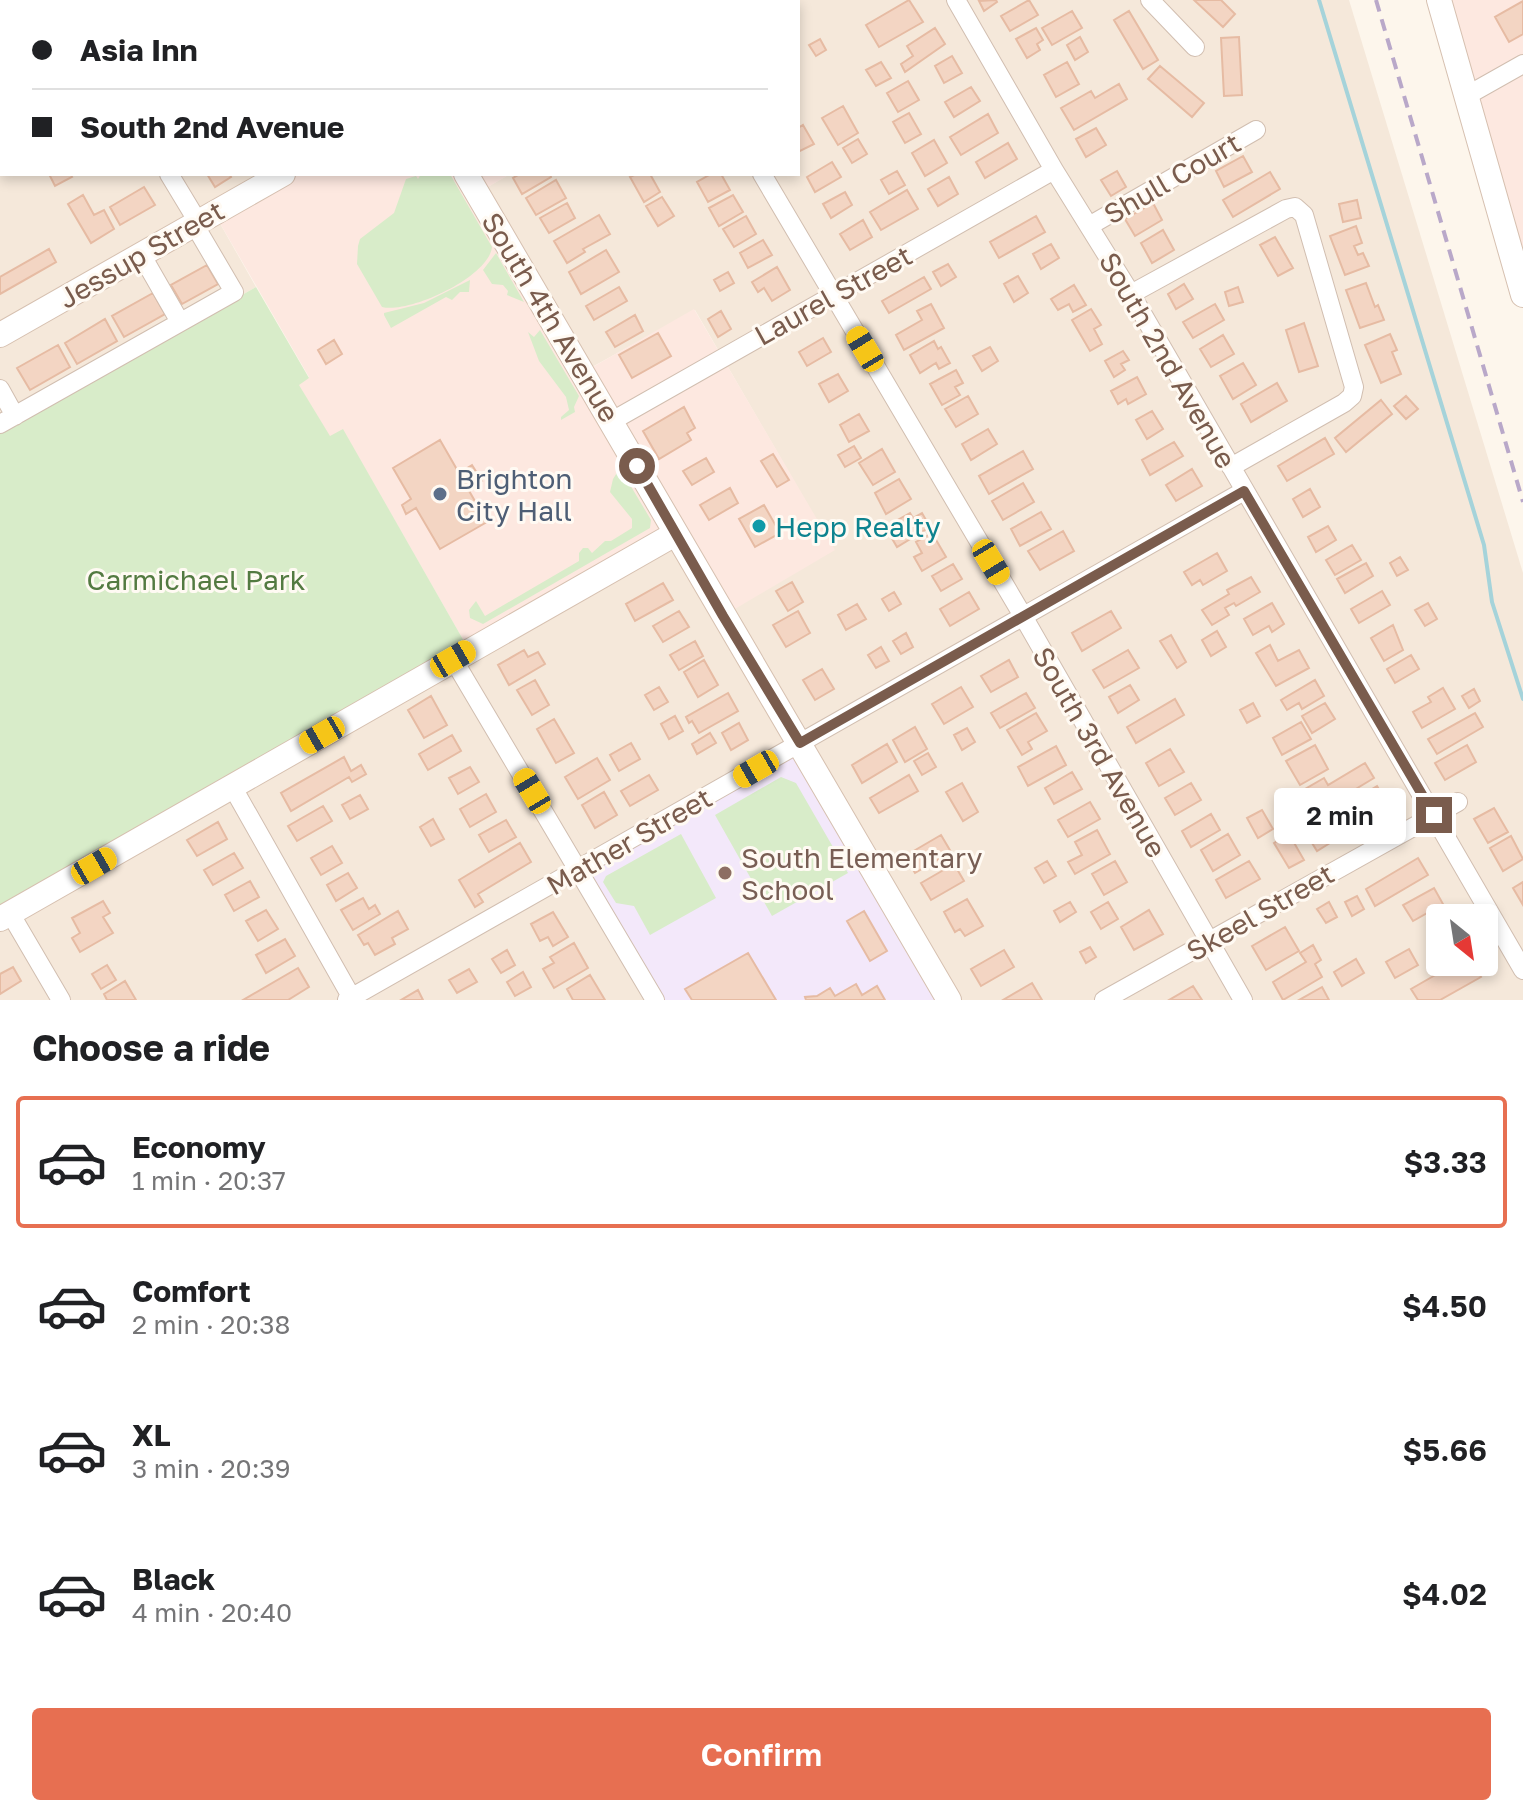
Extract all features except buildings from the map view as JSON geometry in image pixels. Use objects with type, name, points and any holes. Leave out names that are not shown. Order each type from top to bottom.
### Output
[{"type":"street","name":"South 2nd Avenue","points":[[956,0],[1054,170],[1131,294],[1523,970]]},
{"type":"street","points":[[1150,0],[1195,47]]},
{"type":"street","points":[[1439,0],[1523,295]]},
{"type":"street","points":[[1468,95],[1523,64]]},
{"type":"street","name":"Shull Court","points":[[1089,226],[1256,130]]},
{"type":"street","name":"Laurel Street","points":[[612,421],[1054,170]]},
{"type":"street","points":[[0,389],[17,417],[234,292],[170,176]]},
{"type":"street","name":"Jessup Street","points":[[0,335],[279,176]]},
{"type":"street","name":"South 4th Avenue","points":[[467,176],[949,1000]]},
{"type":"street","name":"South 3rd Avenue","points":[[763,176],[1023,616],[1243,1000]]},
{"type":"street","points":[[1131,294],[1286,209],[1295,207],[1302,211],[1354,387],[1352,396],[1231,467]]},
{"type":"street","points":[[141,254],[180,322]]},
{"type":"street","name":"Mather Street","points":[[351,999],[1244,491]]},
{"type":"street","points":[[61,1000],[5,916],[675,534]]},
{"type":"street","points":[[453,659],[655,1000]]},
{"type":"street","points":[[232,786],[351,999]]},
{"type":"street","name":"Skeel Street","points":[[1104,1000],[1458,802]]},
{"type":"shaded area","points":[[800,0],[1349,0],[1523,573],[1523,1000],[0,1000],[0,919],[675,534],[834,550],[695,310],[583,372],[477,193],[507,176],[800,176]]},
{"type":"shaded area","points":[[1440,0],[1523,0],[1523,295]]},
{"type":"shaded area","points":[[0,176],[279,176],[214,213],[256,287],[0,432]]},
{"type":"shaded area","points":[[279,176],[507,176],[478,193],[584,372],[694,309],[835,550],[723,616],[676,534],[469,650],[343,430],[330,437],[298,384],[309,377],[214,213]]},
{"type":"shaded area","name":"South Elementary School","points":[[798,744],[947,1000],[653,1000],[577,872]]},
{"type":"green space","points":[[416,176],[418,179],[420,176],[451,176],[492,247],[488,258],[477,270],[446,291],[410,305],[382,307],[357,264],[358,246],[360,239],[394,213],[406,179]]},
{"type":"green space","points":[[496,253],[524,302],[507,295],[508,291],[503,285],[492,284],[483,270]]},
{"type":"green space","points":[[470,280],[469,292],[460,292],[452,300],[446,297],[391,328],[384,315],[424,303]]},
{"type":"green space","name":"Carmichael Park","points":[[256,287],[309,378],[299,385],[330,436],[343,429],[469,650],[0,919],[0,433]]},
{"type":"green space","points":[[540,330],[579,396],[575,412],[561,420],[569,410],[566,397],[539,361],[528,332],[534,337]]},
{"type":"green space","points":[[620,468],[651,520],[650,528],[483,624],[470,618],[469,610],[476,601],[485,616],[579,561],[583,548],[588,548],[592,553],[605,541],[611,541],[632,528],[632,519],[610,492]]},
{"type":"green space","points":[[781,777],[796,783],[848,873],[772,916],[715,815]]},
{"type":"green space","points":[[681,834],[716,898],[650,935],[634,906],[616,903],[603,882],[606,876]]},
{"type":"waterway","points":[[1319,0],[1484,545],[1492,602],[1523,699]]},
{"type":"railway","points":[[1376,0],[1523,502]]},
{"type":"place","name":"Brighton City Hall","points":[[440,494]]},
{"type":"place","name":"Hepp Realty","points":[[759,526]]},
{"type":"place","name":"South Elementary School","points":[[725,873]]},
{"type":"route","points":[[637,466],[800,743],[1244,491],[1434,815]]}]
